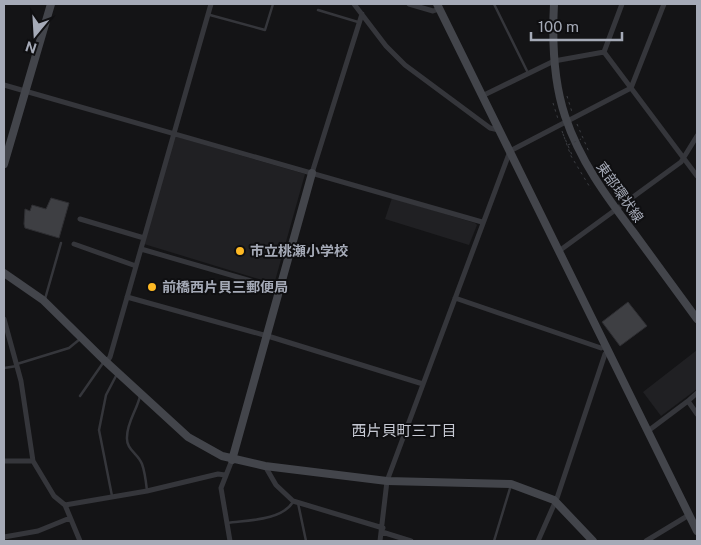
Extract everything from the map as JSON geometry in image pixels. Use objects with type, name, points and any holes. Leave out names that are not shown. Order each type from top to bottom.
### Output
[{"type":"street","points":[[4,164],[51,4]]},
{"type":"street","points":[[354,4],[383,42],[405,65],[490,128],[499,130]]},
{"type":"street","points":[[409,4],[433,11],[437,5],[697,530]]},
{"type":"street","name":"東部環状線","points":[[554,4],[554,61],[567,121],[592,176],[697,319]]},
{"type":"street","points":[[604,52],[622,4]]},
{"type":"street","points":[[380,541],[387,481],[510,151],[631,88],[664,4]]},
{"type":"street","points":[[104,360],[108,360],[110,357],[211,5]]},
{"type":"street","points":[[230,541],[220,493],[224,475],[232,460],[312,173],[362,14]]},
{"type":"street","points":[[482,96],[554,61],[604,52]]},
{"type":"street","points":[[604,52],[697,176]]},
{"type":"street","points":[[4,85],[174,132],[482,222]]},
{"type":"street","points":[[559,251],[684,159],[697,136]]},
{"type":"street","points":[[80,219],[144,238]]},
{"type":"street","points":[[74,244],[136,266]]},
{"type":"street","points":[[140,249],[279,289]]},
{"type":"street","points":[[4,273],[43,300],[82,336],[104,360],[188,437],[232,460],[265,466],[387,481],[511,484],[554,500],[593,541]]},
{"type":"street","points":[[127,297],[423,384]]},
{"type":"street","points":[[455,298],[601,348],[607,348]]},
{"type":"street","points":[[4,319],[18,365],[33,461],[54,496],[65,505],[80,541]]},
{"type":"street","points":[[538,541],[607,348]]},
{"type":"street","points":[[648,431],[697,393]]},
{"type":"street","points":[[688,401],[697,414]]},
{"type":"street","points":[[4,461],[33,461]]},
{"type":"street","points":[[265,466],[276,485],[296,502],[411,541]]},
{"type":"street","points":[[65,505],[148,491],[218,474],[224,475]]},
{"type":"street","points":[[646,541],[690,515]]},
{"type":"street","points":[[5,539],[38,530],[70,518]]},
{"type":"lane","points":[[204,4],[211,5]]},
{"type":"lane","points":[[208,14],[265,30],[273,4]]},
{"type":"lane","points":[[494,4],[528,73]]},
{"type":"lane","points":[[318,10],[358,22]]},
{"type":"lane","points":[[43,300],[47,294],[61,243]]},
{"type":"lane","points":[[4,368],[69,348],[82,336]]},
{"type":"lane","points":[[80,396],[104,360]]},
{"type":"lane","points":[[113,498],[100,444],[99,426],[107,393],[118,372]]},
{"type":"lane","points":[[140,393],[140,399],[131,418],[127,440],[129,449],[139,458],[142,465],[148,491]]},
{"type":"lane","points":[[494,541],[511,484]]},
{"type":"lane","points":[[227,523],[276,515],[296,502],[306,541]]},
{"type":"path","points":[[568,96],[572,114]]},
{"type":"path","points":[[553,103],[590,156]]},
{"type":"path","points":[[561,128],[572,156],[591,189]]},
{"type":"path","points":[[563,133],[572,156]]},
{"type":"path","points":[[568,145],[581,139]]},
{"type":"shaded area","points":[[174,136],[305,174],[275,281],[272,283],[144,244]]},
{"type":"shaded area","points":[[392,198],[475,223],[477,225],[469,245],[385,219]]},
{"type":"shaded area","points":[[697,350],[697,389],[661,416],[643,392]]},
{"type":"building","points":[[51,198],[69,203],[59,238],[25,228],[24,224],[25,209],[30,211],[32,205],[46,209]]},
{"type":"building","points":[[628,302],[647,326],[620,346],[602,322]]},
{"type":"place","name":"市立桃瀬小学校","points":[[240,251]]},
{"type":"place","name":"前橋西片貝三郵便局","points":[[152,287]]},
{"type":"district","name":"西片貝町三丁目","points":[[404,431]]}]
